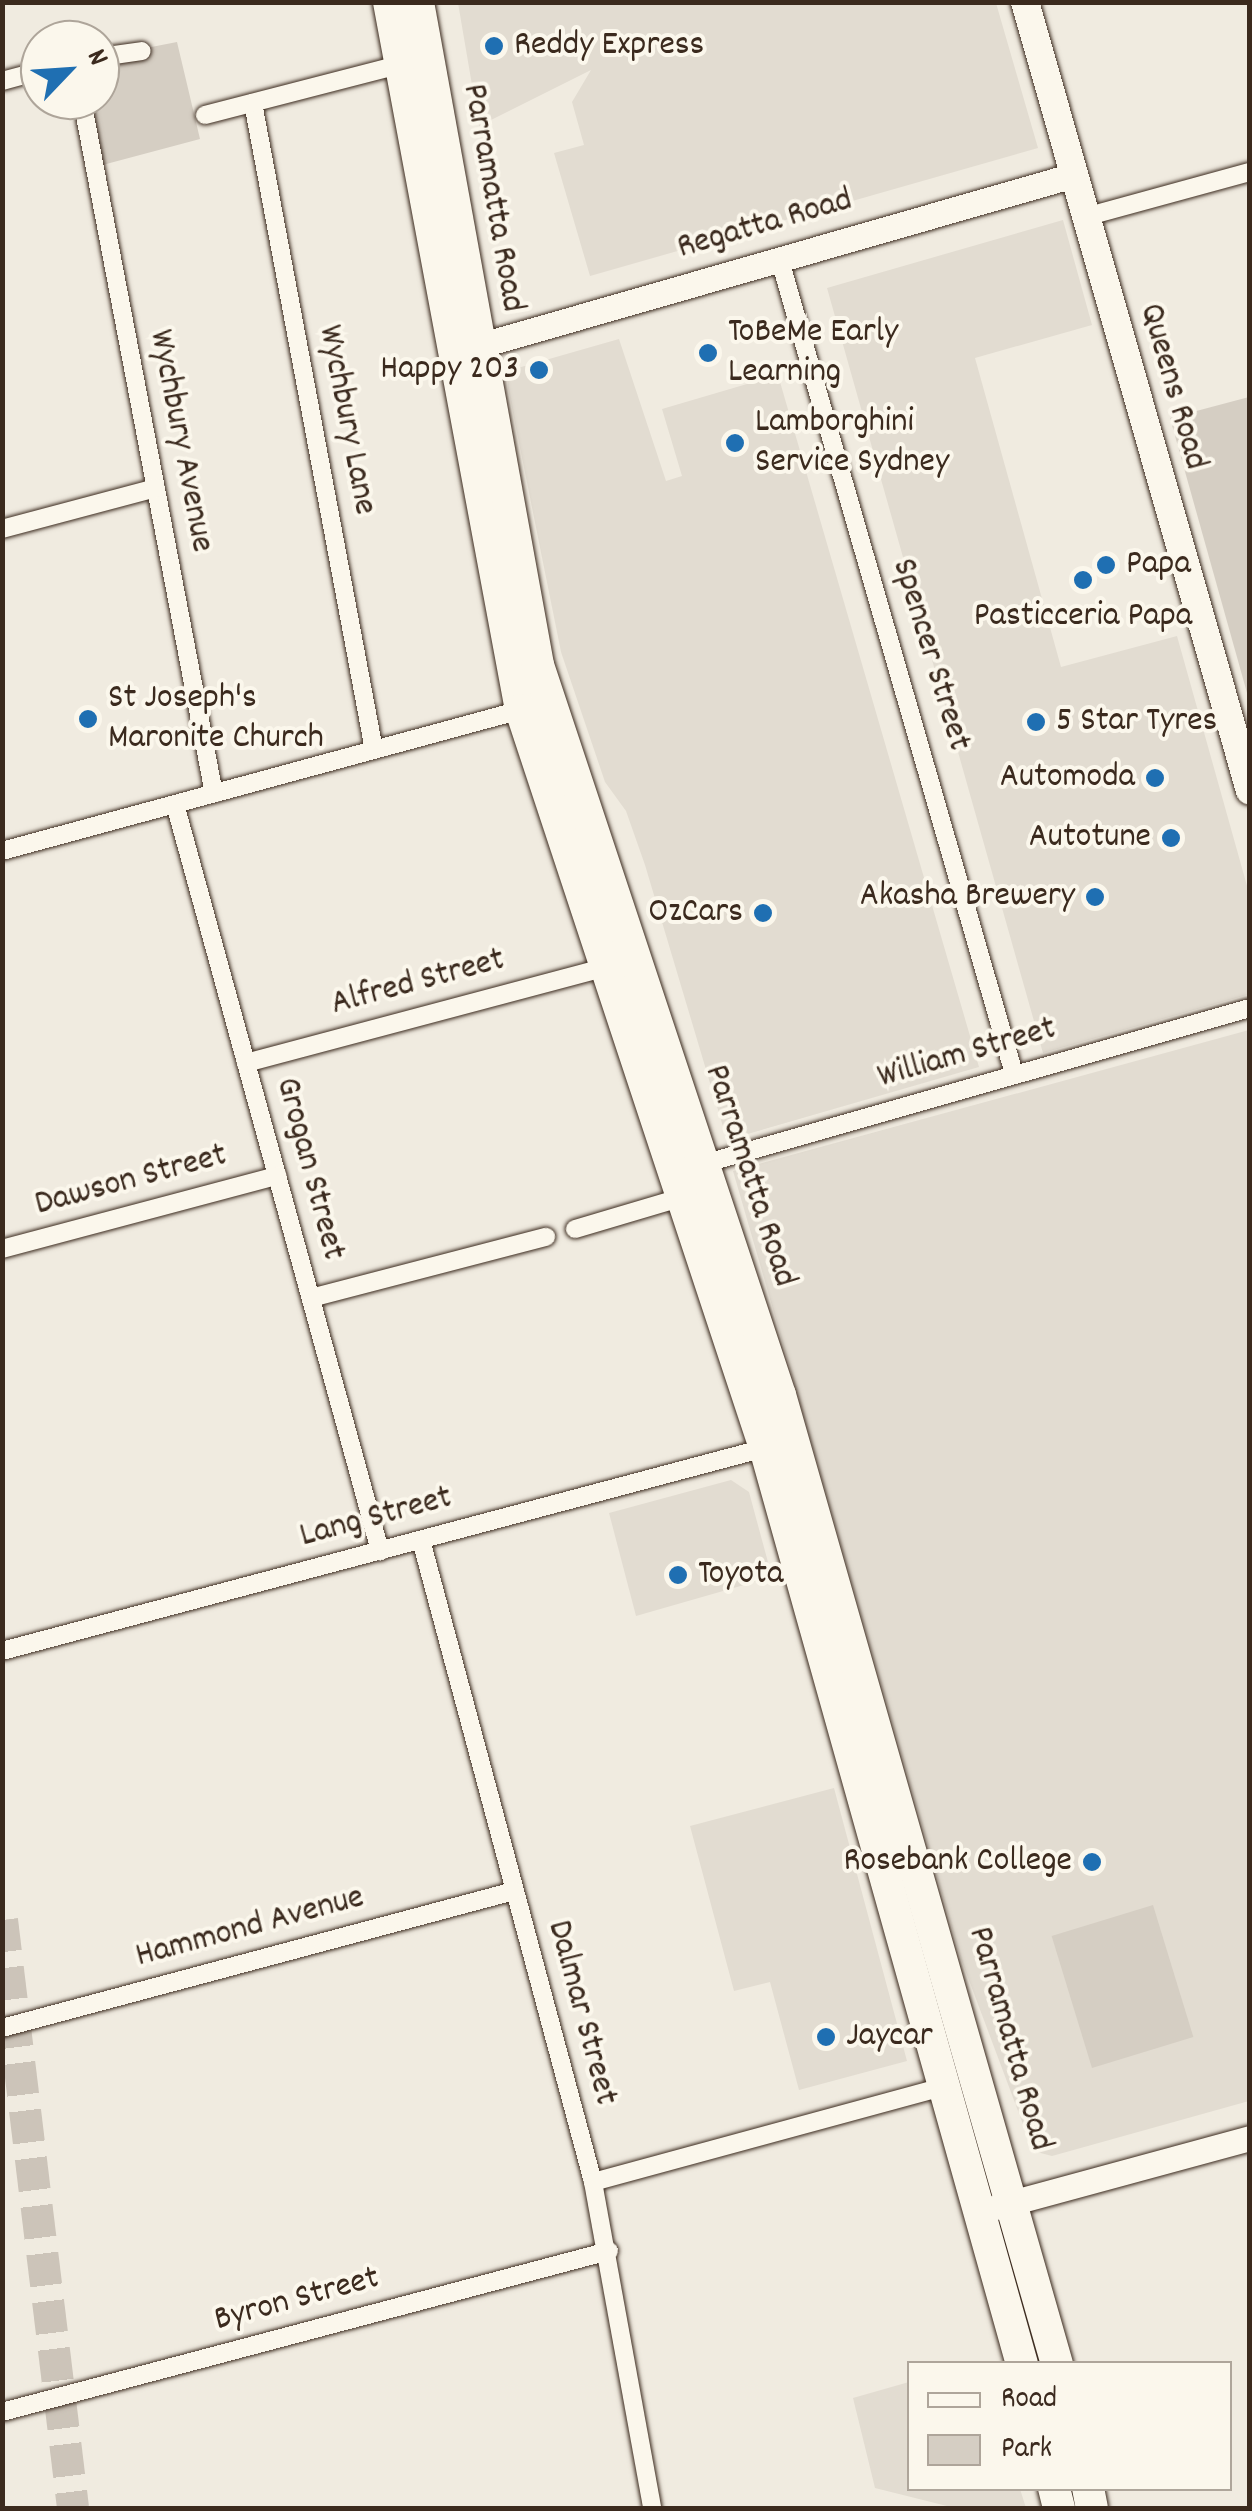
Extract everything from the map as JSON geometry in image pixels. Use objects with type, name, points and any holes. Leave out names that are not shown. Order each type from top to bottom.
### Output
[{"type":"highway","name":"Parramatta Road","points":[[388,2],[520,710],[765,1448],[1021,2361]]},
{"type":"highway","name":"Parramatta Road","points":[[418,2],[538,665],[817,1518],[1016,2202],[1056,2361]]},
{"type":"main road","name":"Queens Road","points":[[1025,2],[1250,792]]},
{"type":"street","points":[[120,55],[142,51]]},
{"type":"street","points":[[205,116],[398,65]]},
{"type":"street","name":"Wychbury Lane","points":[[254,103],[374,750]]},
{"type":"street","name":"Wychbury Avenue","points":[[86,120],[214,794]]},
{"type":"street","points":[[1085,217],[1250,172]]},
{"type":"street","name":"Regatta Road","points":[[478,346],[1074,175]]},
{"type":"street","name":"Spencer Street","points":[[779,257],[1014,1074]]},
{"type":"street","points":[[2,529],[156,488]]},
{"type":"street","points":[[2,850],[520,710]]},
{"type":"street","name":"Grogan Street","points":[[176,804],[380,1550]]},
{"type":"street","name":"Alfred Street","points":[[246,1063],[606,967]]},
{"type":"street","name":"William Street","points":[[703,1164],[1250,1008]]},
{"type":"street","name":"Dawson Street","points":[[2,1249],[277,1176]]},
{"type":"street","points":[[575,1229],[684,1197]]},
{"type":"street","points":[[311,1298],[546,1236]]},
{"type":"street","name":"Lang Street","points":[[2,1651],[765,1448]]},
{"type":"street","name":"Dalmar Street","points":[[422,1540],[593,2182],[609,2251],[652,2508]]},
{"type":"street","name":"Hammond Avenue","points":[[2,2028],[514,1891]]},
{"type":"street","points":[[593,2182],[947,2086]]},
{"type":"street","points":[[982,2211],[1250,2138]]},
{"type":"street","name":"Byron Street","points":[[2,2412],[609,2251]]},
{"type":"shaded area","points":[[458,3],[996,3],[1038,148],[590,276],[554,153],[584,145],[572,102],[591,70],[479,126]]},
{"type":"shaded area","points":[[1063,220],[1092,325],[975,358],[1061,667],[1177,636],[1249,893],[1250,994],[1043,1053],[827,288]]},
{"type":"shaded area","points":[[619,339],[666,481],[682,476],[662,409],[778,375],[979,1067],[727,1140],[645,865],[626,811],[605,782],[561,652],[508,388],[507,371]]},
{"type":"shaded area","points":[[1249,1030],[1249,2101],[1052,2156],[1033,2151],[961,1959],[733,1171]]},
{"type":"shaded area","points":[[731,1480],[749,1492],[772,1577],[636,1616],[609,1513]]},
{"type":"shaded area","points":[[834,1788],[907,2061],[799,2090],[770,1982],[734,1991],[690,1826]]},
{"type":"shaded area","points":[[907,2383],[907,2491],[1021,2491],[1026,2508],[955,2508],[875,2488],[853,2398]]},
{"type":"green space","points":[[177,42],[200,139],[95,167],[86,120],[120,120],[120,53]]},
{"type":"green space","points":[[1250,397],[1249,700],[1170,418]]},
{"type":"green space","points":[[1153,1905],[1193,2037],[1092,2068],[1052,1936]]},
{"type":"tunnel","points":[[2,1920],[73,2508]]},
{"type":"place","name":"Reddy Express","points":[[494,46]]},
{"type":"place","name":"ToBeMe Early Learning","points":[[708,353]]},
{"type":"place","name":"Happy 203","points":[[539,370]]},
{"type":"place","name":"Lamborghini Service Sydney","points":[[735,443]]},
{"type":"place","name":"Papa","points":[[1106,565]]},
{"type":"place","name":"Pasticceria Papa","points":[[1083,580]]},
{"type":"place","name":"St Joseph's Maronite Church","points":[[88,719]]},
{"type":"place","name":"5 Star Tyres","points":[[1036,722]]},
{"type":"place","name":"Automoda","points":[[1155,778]]},
{"type":"place","name":"Autotune","points":[[1171,838]]},
{"type":"place","name":"Akasha Brewery","points":[[1095,897]]},
{"type":"place","name":"OzCars","points":[[763,913]]},
{"type":"place","name":"Toyota","points":[[678,1575]]},
{"type":"place","name":"Rosebank College","points":[[1092,1862]]},
{"type":"place","name":"Jaycar","points":[[826,2037]]}]
